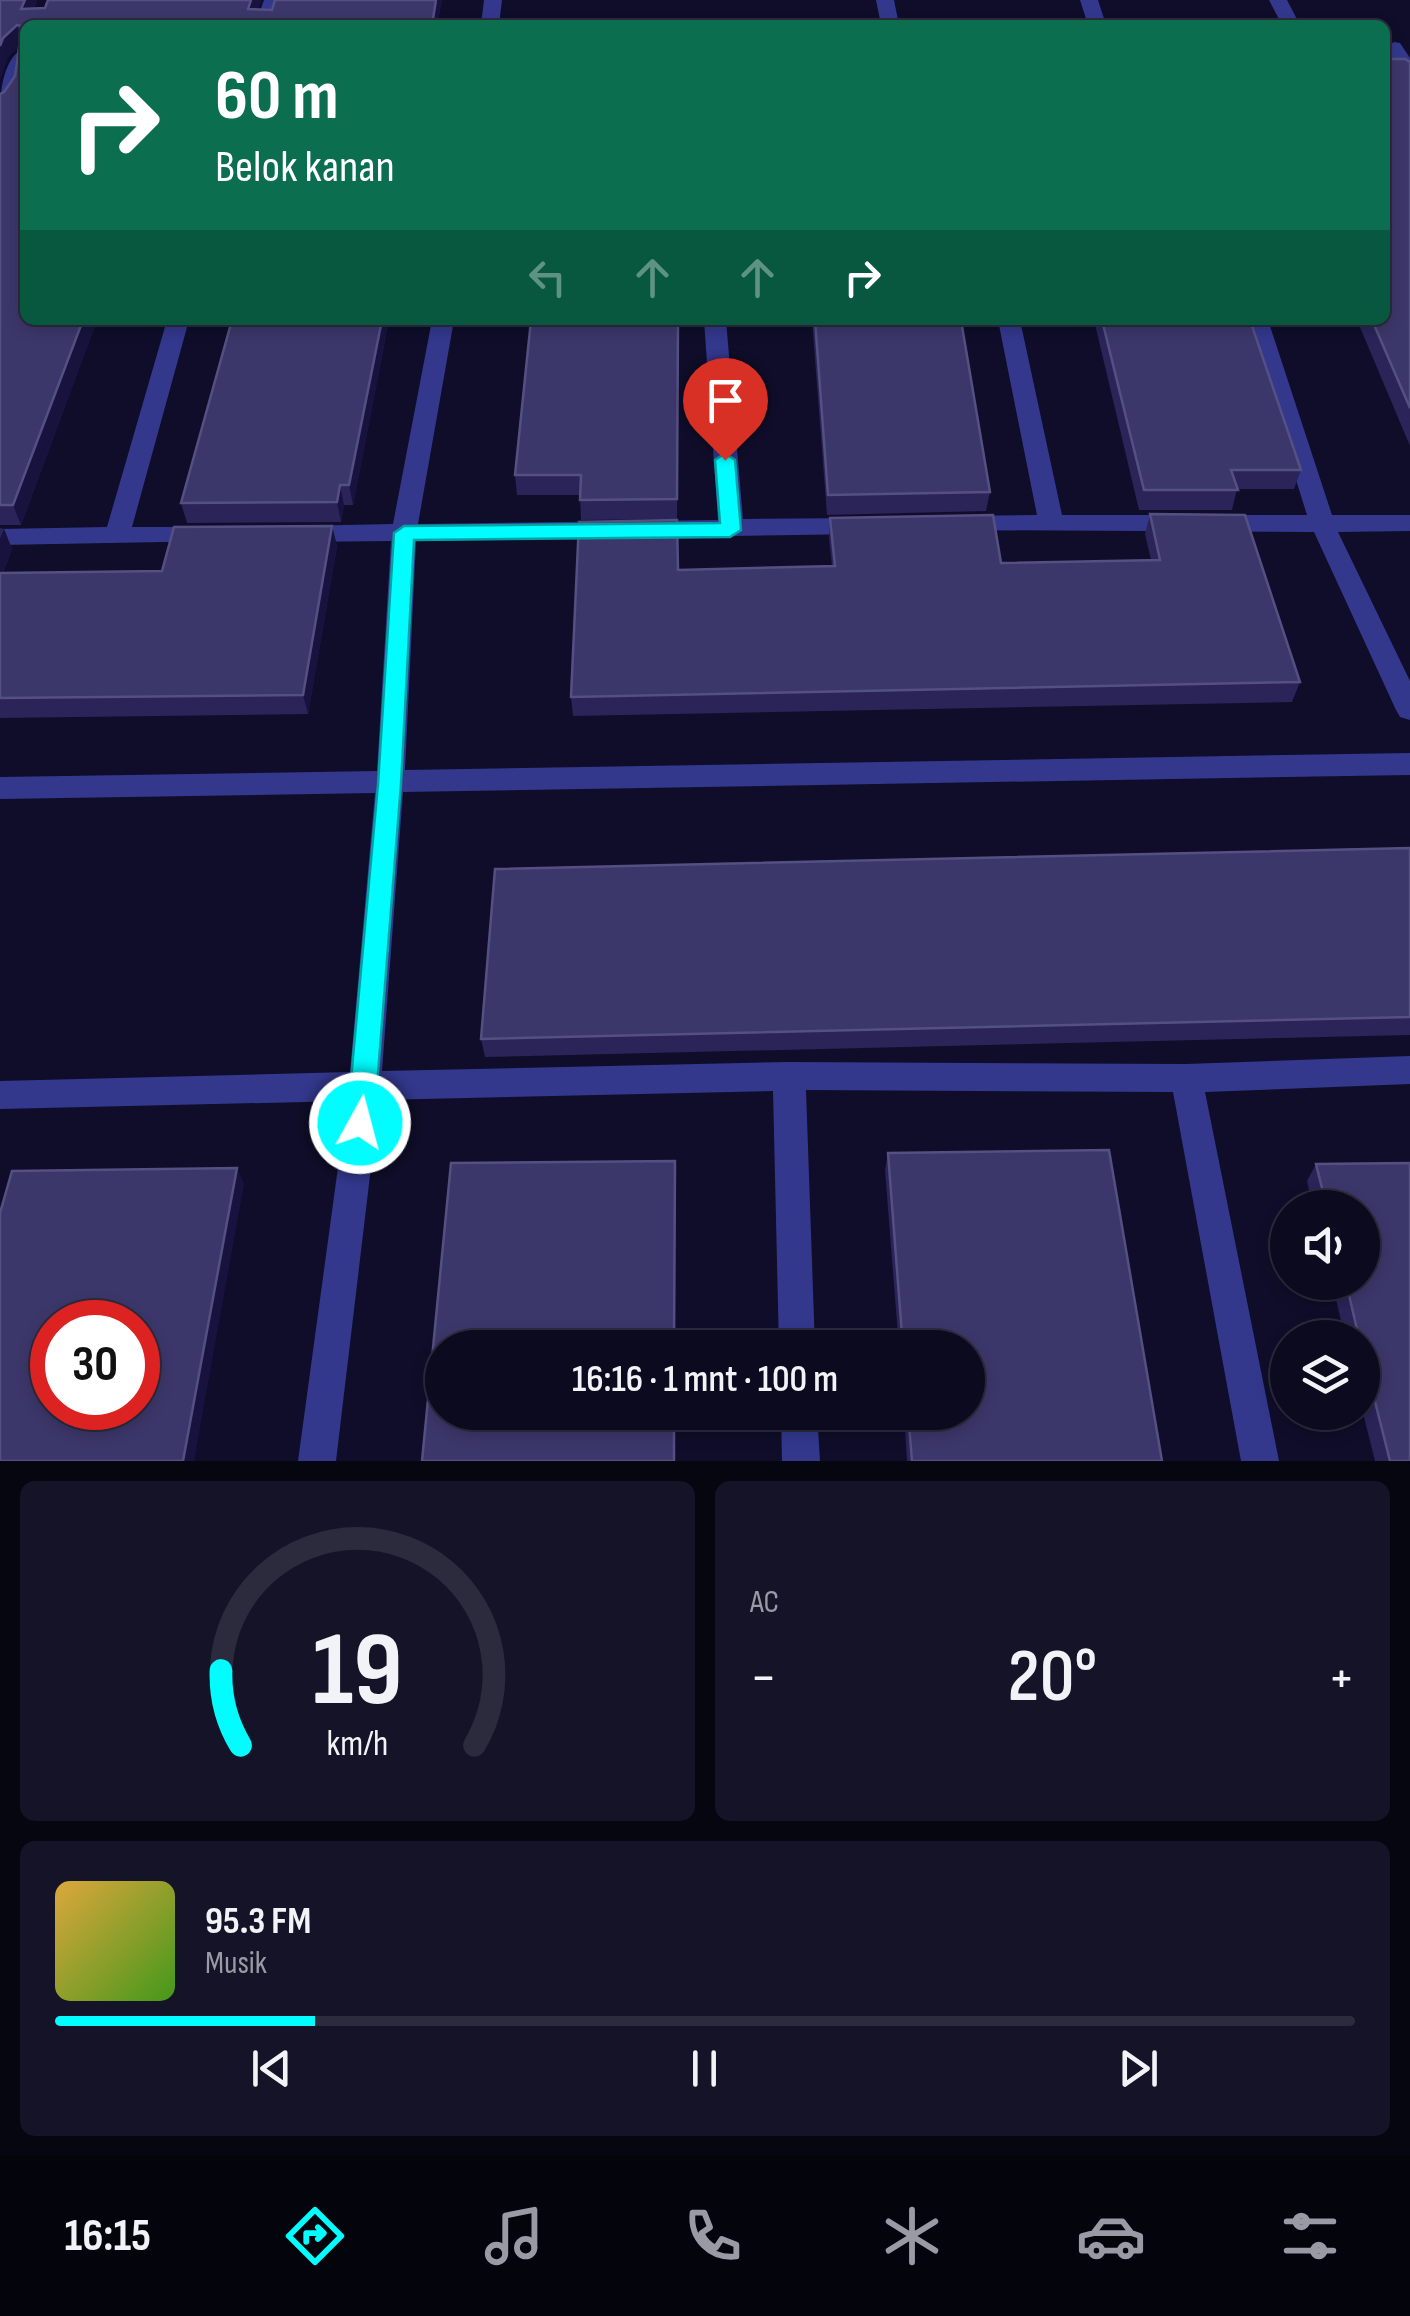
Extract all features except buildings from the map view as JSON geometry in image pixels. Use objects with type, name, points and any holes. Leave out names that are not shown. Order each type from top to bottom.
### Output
[{"type":"street","points":[[1394,47],[1410,74]]},
{"type":"street","points":[[0,106],[18,61]]},
{"type":"street","points":[[117,535],[177,325]]},
{"type":"street","points":[[317,1461],[365,1086],[390,784],[404,533],[441,325]]},
{"type":"street","points":[[715,325],[730,530]]},
{"type":"street","points":[[1010,325],[1051,522]]},
{"type":"street","points":[[1258,325],[1322,525],[1410,710]]},
{"type":"street","points":[[938,525],[1410,523]]},
{"type":"street","points":[[270,534],[881,526]]},
{"type":"street","points":[[0,537],[232,534]]},
{"type":"street","points":[[0,788],[1410,764]]},
{"type":"street","points":[[0,1095],[789,1076],[1186,1078],[1410,1070]]},
{"type":"street","points":[[789,1076],[796,1330]]},
{"type":"street","points":[[1186,1078],[1260,1461]]},
{"type":"street","points":[[799,1430],[800,1461]]},
{"type":"route","points":[[360,1123],[390,784],[404,533],[730,530],[725,460]]}]
